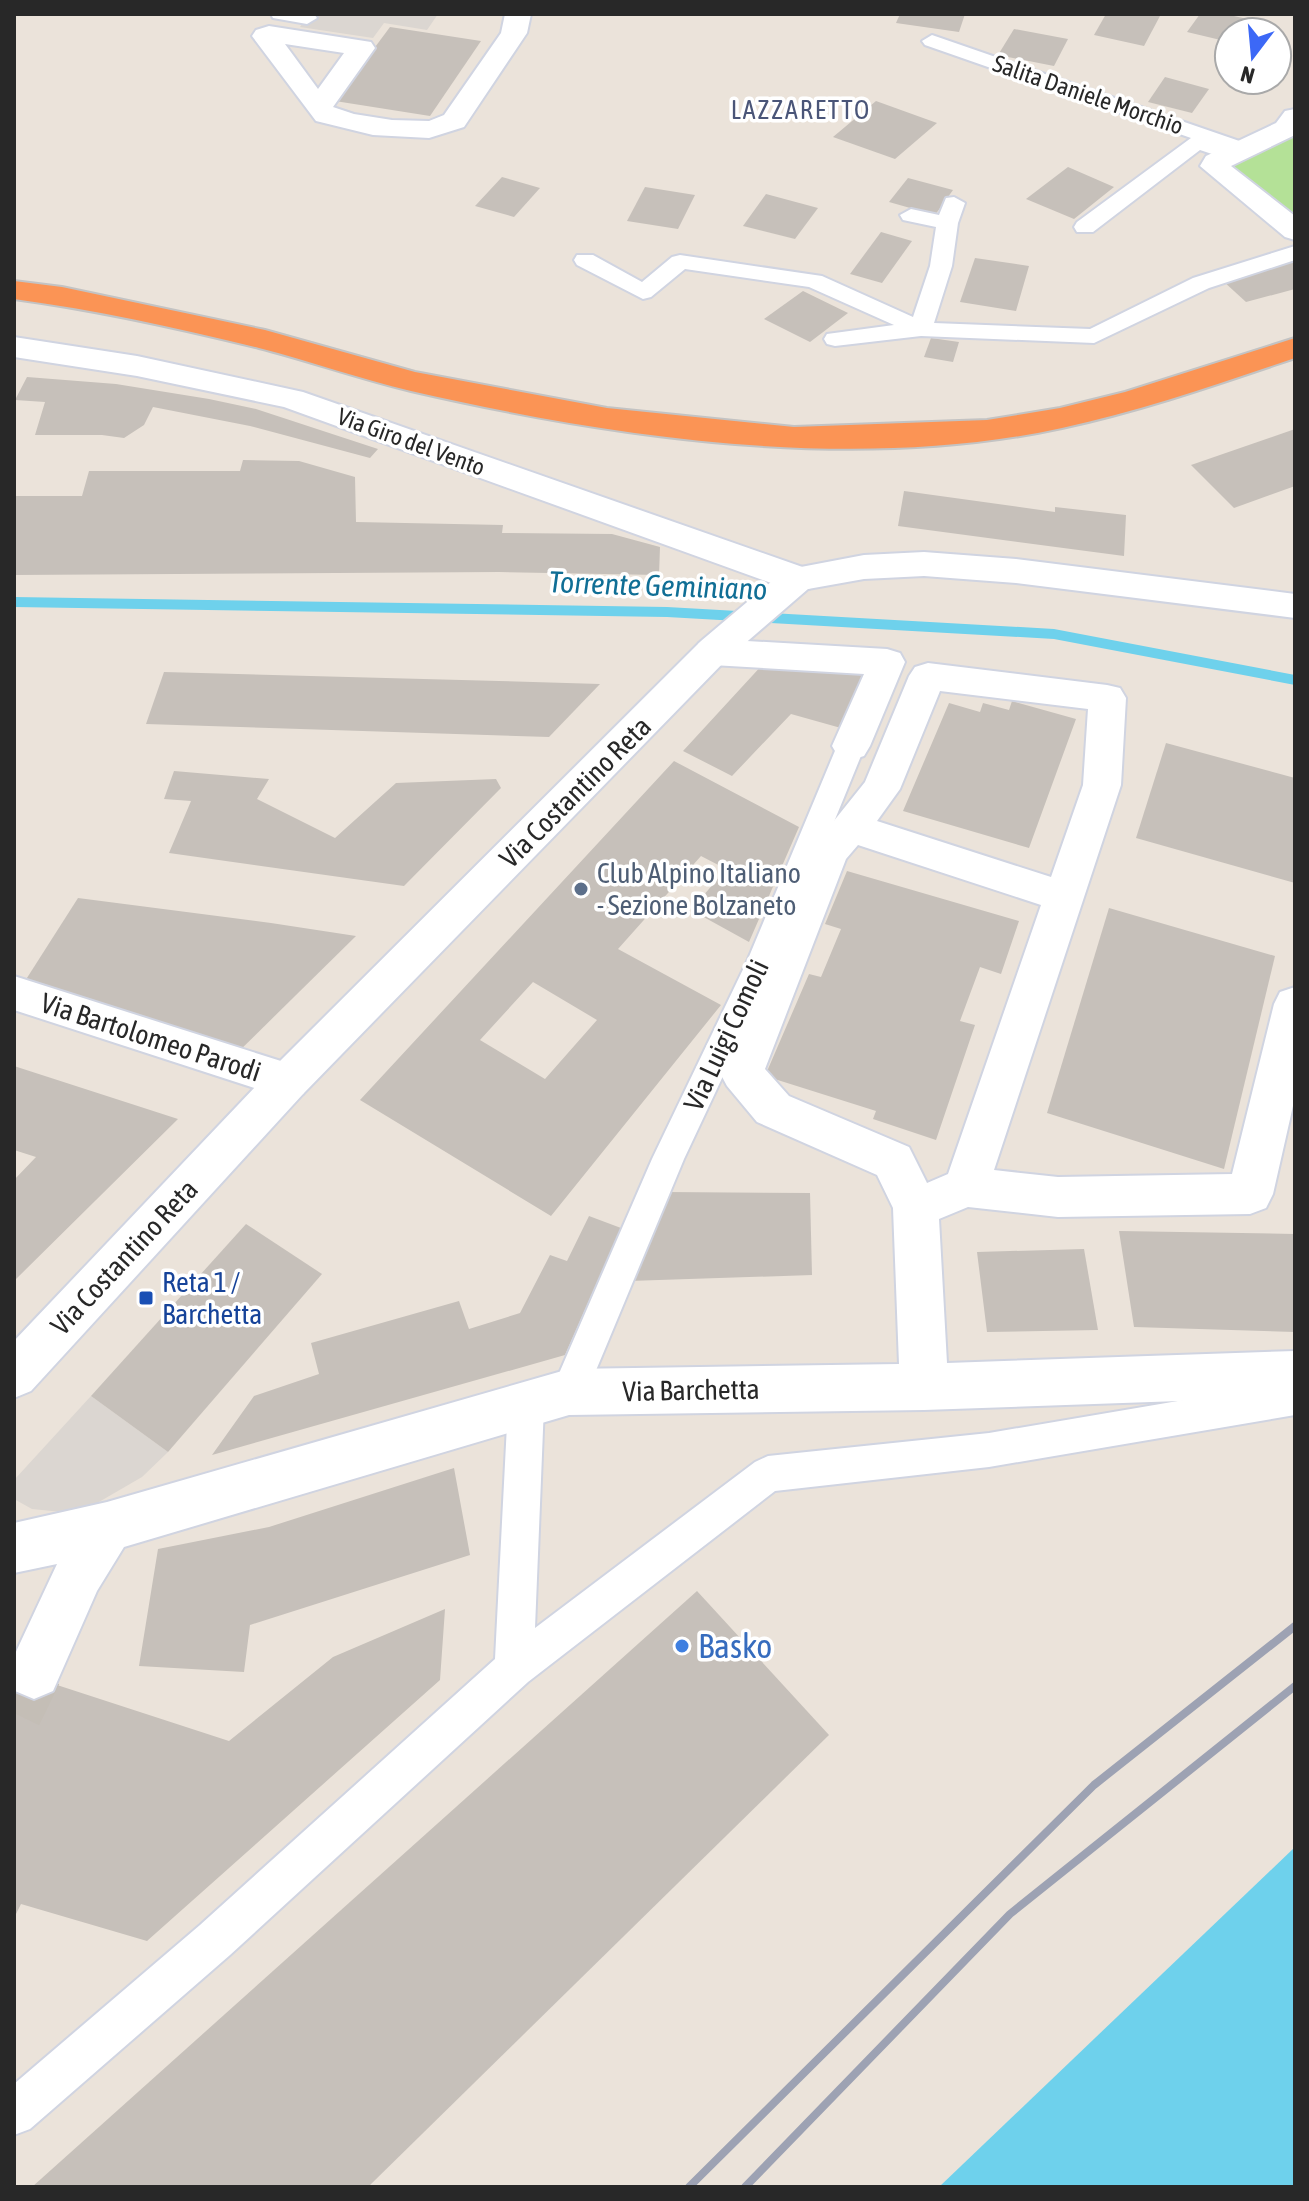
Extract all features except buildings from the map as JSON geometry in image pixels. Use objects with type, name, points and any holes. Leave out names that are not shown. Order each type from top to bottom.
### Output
[{"type":"highway","points":[[14,290],[62,296],[265,340],[412,381],[607,418],[794,438],[987,430],[1060,418],[1134,400],[1295,348]]},
{"type":"street","points":[[318,108],[334,118],[415,131],[448,127],[514,33],[518,14]]},
{"type":"street","points":[[1295,117],[1294,124],[1286,129],[1216,162],[1216,171],[1295,231]]},
{"type":"street","name":"Via Giro del Vento","points":[[14,347],[137,366],[292,399],[790,584]]},
{"type":"street","points":[[790,584],[864,567],[924,564],[1016,571],[1295,606]]},
{"type":"street","name":"Via Costantino Reta","points":[[14,1375],[288,1081],[713,651],[790,584]]},
{"type":"street","name":"Via Luigi Comoli","points":[[713,651],[887,662],[851,746]]},
{"type":"street","points":[[924,1387],[916,1208],[893,1161],[773,1109],[742,1073],[829,852],[881,789],[928,676],[1107,698],[1102,785],[966,1187]]},
{"type":"street","points":[[850,827],[1065,897]]},
{"type":"street","name":"Via Bartolomeo Parodi","points":[[14,993],[288,1081]]},
{"type":"street","points":[[916,1208],[966,1187],[1058,1197],[1250,1194],[1295,1004]]},
{"type":"street","name":"Via Barchetta","points":[[14,1548],[107,1527],[548,1398],[1295,1374]]},
{"type":"street","points":[[34,1672],[79,1573],[107,1527]]},
{"type":"lane","points":[[280,14],[307,18]]},
{"type":"lane","name":"Salita Daniele Morchio","points":[[932,41],[1238,152]]},
{"type":"lane","name":"Salita Daniele Morchio","points":[[1085,227],[1198,142],[1238,152]]},
{"type":"lane","points":[[911,215],[950,213],[941,266],[921,329]]},
{"type":"lane","points":[[835,339],[921,329],[1094,336],[1201,283],[1295,253]]},
{"type":"lane","points":[[585,260],[643,292],[680,262],[814,281],[921,329]]},
{"type":"lane","name":"Via Luigi Comoli","points":[[548,1398],[668,1159],[763,959],[851,746]]},
{"type":"lane","points":[[514,1668],[548,1398]]},
{"type":"lane","points":[[14,2113],[215,1940],[514,1668],[768,1474],[989,1450],[1295,1398]]},
{"type":"green space","points":[[1295,131],[1295,224],[1225,164]]},
{"type":"shaded area","points":[[310,14],[438,14],[427,30],[384,23],[373,38],[300,27]]},
{"type":"shaded area","points":[[91,1396],[168,1452],[142,1477],[92,1506],[62,1512],[32,1509],[14,1499],[15,1479]]},
{"type":"water","points":[[1295,1847],[1295,2187],[939,2187]]},
{"type":"waterway","name":"Torrente Geminiano","points":[[14,602],[667,612],[1054,634],[1295,680]]},
{"type":"tunnel","points":[[14,1713],[34,1672]]},
{"type":"railway","points":[[689,2187],[1094,1785],[1295,1626]]},
{"type":"railway","points":[[745,2187],[1010,1914],[1295,1686]]},
{"type":"place","name":"Club Alpino Italiano - Sezione Bolzaneto","points":[[581,889]]},
{"type":"place","name":"Reta 1 / Barchetta","points":[[146,1298]]},
{"type":"place","name":"Basko","points":[[682,1646]]},
{"type":"district","name":"LAZZARETTO","points":[[801,110]]}]
